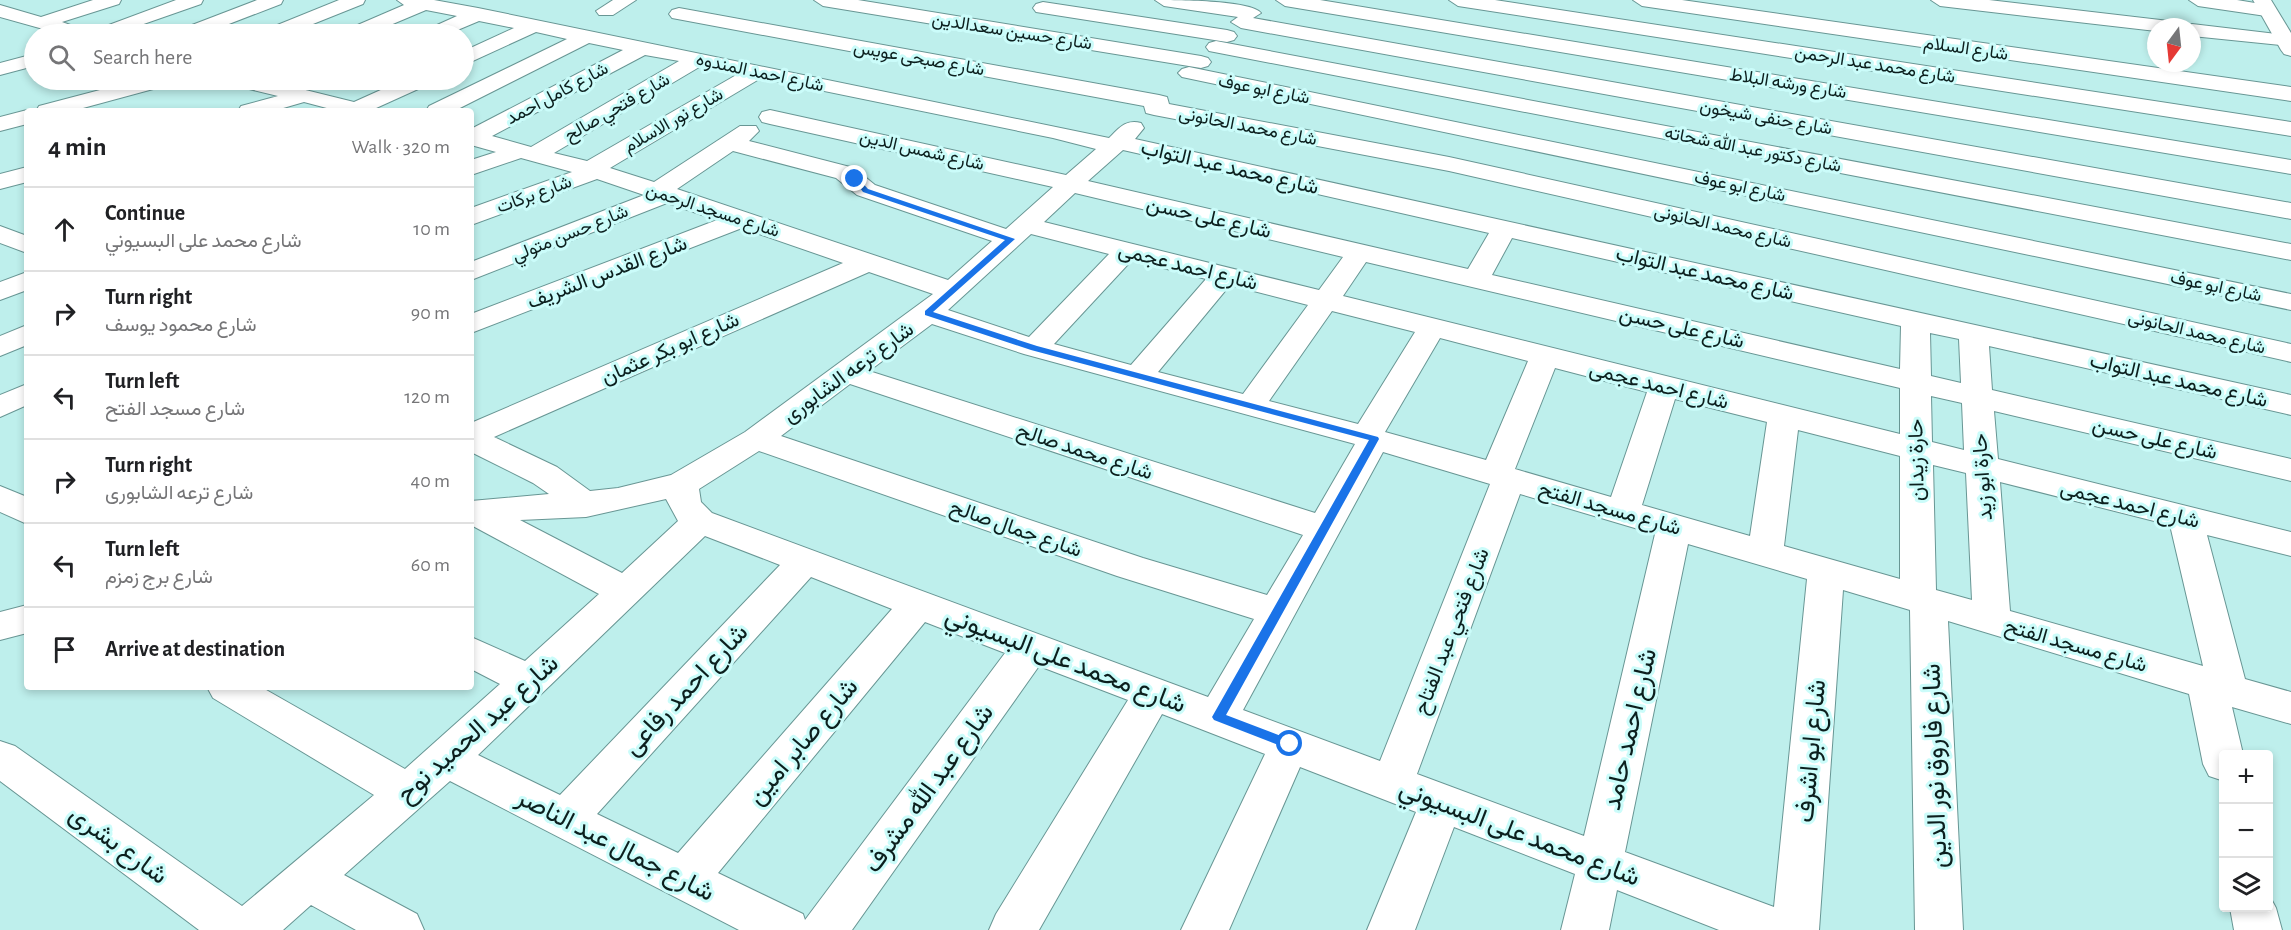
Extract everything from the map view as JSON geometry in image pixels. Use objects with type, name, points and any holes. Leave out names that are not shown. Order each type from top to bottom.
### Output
[{"type":"street","points":[[0,24],[33,14],[112,0]]},
{"type":"street","points":[[127,24],[194,0]]},
{"type":"street","points":[[212,24],[274,0]]},
{"type":"street","points":[[297,24],[356,0]]},
{"type":"street","points":[[606,11],[627,0]]},
{"type":"street","name":"شارع صبحى عويس","points":[[703,0],[671,18],[1156,105]]},
{"type":"street","name":"شارع حسين سعدالدين","points":[[823,0],[863,3],[1017,32],[1227,36]]},
{"type":"street","points":[[935,18],[960,0]]},
{"type":"street","points":[[1164,0],[1227,36]]},
{"type":"street","name":"شارع ورشه البلاط","points":[[1285,0],[2291,167]]},
{"type":"street","name":"شارع محمد عبد الرحمن","points":[[1458,0],[2291,129]]},
{"type":"street","name":"شارع السلام","points":[[1642,0],[1817,17],[1936,43],[2291,94]]},
{"type":"street","points":[[1930,0],[1941,75]]},
{"type":"street","points":[[1940,0],[2028,30],[2112,20],[2147,24]]},
{"type":"street","points":[[2198,0],[2264,5],[2288,45]]},
{"type":"street","points":[[372,24],[415,2]]},
{"type":"street","name":"شارع احمد المندوه","points":[[415,2],[1116,144]]},
{"type":"street","points":[[1017,32],[1048,4],[1227,36]]},
{"type":"street","points":[[0,11],[33,14],[57,24]]},
{"type":"street","points":[[456,24],[478,14]]},
{"type":"street","points":[[2112,20],[2139,106]]},
{"type":"street","points":[[474,54],[534,26]]},
{"type":"street","points":[[1602,157],[1655,30]]},
{"type":"street","points":[[2201,31],[2288,45]]},
{"type":"street","points":[[443,108],[588,36]]},
{"type":"street","name":"شارع حنفى شيخون","points":[[1227,36],[1629,92],[2291,211]]},
{"type":"street","name":"شارع ترعه الشابورى","points":[[474,513],[586,504],[629,498],[682,484],[756,440],[940,302],[1073,185],[1227,36]]},
{"type":"street","name":"شارع دكتور عبد الله شحاته","points":[[1227,36],[1616,123],[2291,252]]},
{"type":"street","name":"شارع ابو عوف","points":[[1227,36],[1602,157],[2291,302]]},
{"type":"street","name":"شارع كامل احمد","points":[[474,136],[642,48]]},
{"type":"street","name":"شارع فتحي صالح","points":[[474,167],[528,153],[698,59]]},
{"type":"street","points":[[0,69],[24,63]]},
{"type":"street","name":"شارع نور الاسلام","points":[[594,170],[756,72]]},
{"type":"street","name":"شارع حسن متولي","points":[[474,271],[662,192],[730,143],[819,85]]},
{"type":"street","points":[[58,108],[124,90]]},
{"type":"street","points":[[282,90],[352,108]]},
{"type":"street","points":[[259,108],[312,90]]},
{"type":"street","points":[[364,108],[399,90]]},
{"type":"street","points":[[2223,103],[2291,113]]},
{"type":"street","name":"شارع محمد الحانونى","points":[[1156,105],[1449,164],[2291,353]]},
{"type":"street","name":"شارع شمس الدين","points":[[770,117],[1073,185]]},
{"type":"street","points":[[0,124],[24,118]]},
{"type":"street","name":"شارع مسجد الرحمن","points":[[474,139],[594,170],[869,262],[940,302]]},
{"type":"street","name":"شارع احمد عجمى","points":[[730,143],[845,173],[866,190],[1019,232],[1127,250],[2291,544]]},
{"type":"street","name":"شارع محمد عبد التواب","points":[[1116,144],[1973,333],[2289,410]]},
{"type":"street","name":"شارع بركات","points":[[474,216],[594,170]]},
{"type":"street","points":[[0,182],[24,175]]},
{"type":"street","name":"شارع على حسن","points":[[1073,185],[2291,470]]},
{"type":"street","name":"شارع القدس الشريف","points":[[474,323],[743,219]]},
{"type":"street","points":[[1476,279],[1504,229]]},
{"type":"street","points":[[1034,348],[1127,250]]},
{"type":"street","points":[[1251,405],[1360,252]]},
{"type":"street","name":"شارع ابو بكر عثمان","points":[[474,436],[869,262]]},
{"type":"street","points":[[1137,377],[1224,275]]},
{"type":"street","points":[[0,292],[24,281]]},
{"type":"street","name":"شارع مسجد الفتح","points":[[940,302],[1034,348],[1370,438],[2291,708]]},
{"type":"street","name":"حارة زيدان","points":[[1915,321],[1916,450],[1923,600]]},
{"type":"street","points":[[1218,717],[1324,529],[1370,438],[1432,327]]},
{"type":"street","name":"حارة ابو زيد","points":[[1973,333],[1992,620]]},
{"type":"street","points":[[0,347],[24,335]]},
{"type":"street","name":"شارع فتحي عبد الفتاح","points":[[1392,783],[1545,356]]},
{"type":"street","name":"شارع محمد صالح","points":[[846,373],[1324,529]]},
{"type":"street","points":[[1623,512],[1664,386]]},
{"type":"street","points":[[0,407],[24,395]]},
{"type":"street","points":[[1765,554],[1784,416]]},
{"type":"street","points":[[474,439],[545,475],[586,504]]},
{"type":"street","name":"شارع جمال صالح","points":[[756,440],[1091,554],[1277,612]]},
{"type":"street","name":"شارع محمد على البسيوني","points":[[682,484],[681,498],[688,511],[700,520],[1776,930]]},
{"type":"street","points":[[0,497],[24,510]]},
{"type":"street","points":[[474,513],[625,591]]},
{"type":"street","points":[[2185,518],[2218,686],[2222,750]]},
{"type":"street","name":"شارع عبد الحميد نوح","points":[[249,930],[446,759],[700,520]]},
{"type":"street","name":"شارع احمد حامد","points":[[1585,930],[1674,527]]},
{"type":"street","name":"شارع احمد رفاعى","points":[[565,819],[806,560]]},
{"type":"street","name":"شارع ابو اشرف","points":[[1795,930],[1826,572]]},
{"type":"street","name":"شارع فاروق نور الدين","points":[[1923,600],[1939,930]]},
{"type":"street","name":"شارع صابر امين","points":[[685,879],[919,603]]},
{"type":"street","points":[[0,626],[24,620]]},
{"type":"street","name":"شارع عبد الله مشرف","points":[[824,930],[1032,646]]},
{"type":"street","points":[[474,654],[529,681]]},
{"type":"street","points":[[231,690],[407,792]]},
{"type":"street","points":[[1013,930],[1154,692]]},
{"type":"street","points":[[1205,930],[1290,744]]},
{"type":"street","name":"شارع بشرى","points":[[0,758],[237,930]]},
{"type":"street","name":"شارع جمال عبد الناصر","points":[[446,759],[786,930]]},
{"type":"street","points":[[1391,930],[1442,802]]},
{"type":"street","points":[[308,879],[400,930]]},
{"type":"street","points":[[2254,912],[2258,930]]},
{"type":"route","points":[[855,179],[860,187],[866,190],[1011,239],[928,313],[1034,348],[1374,439],[1218,717],[1290,744]]}]
